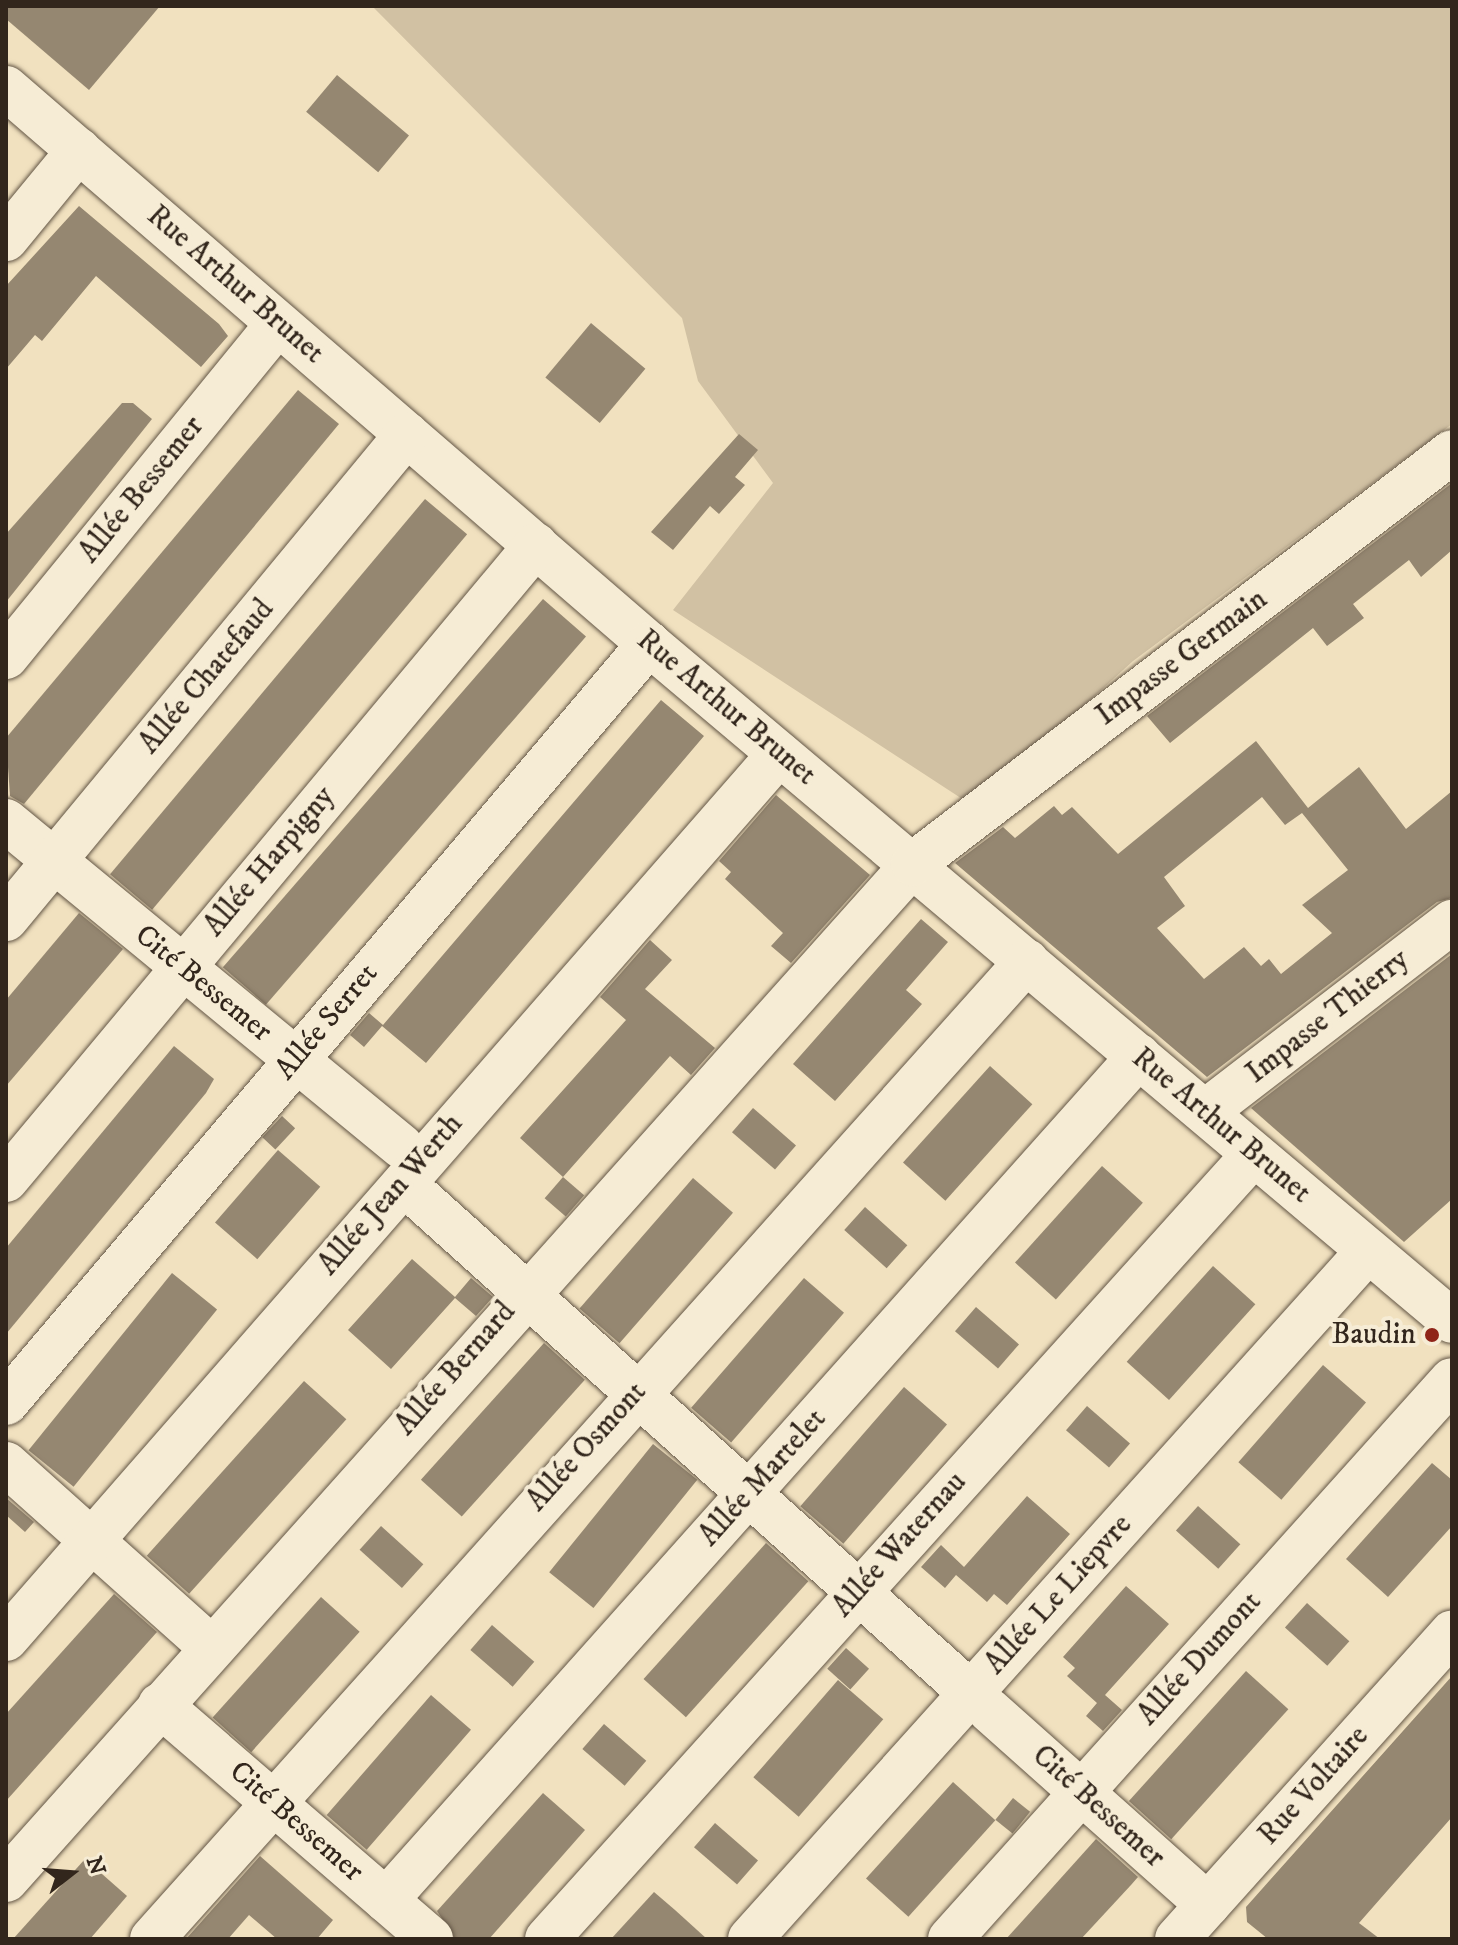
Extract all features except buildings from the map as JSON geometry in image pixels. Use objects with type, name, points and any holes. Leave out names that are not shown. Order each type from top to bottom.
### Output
[{"type":"street","name":"Rue Arthur Brunet","points":[[6,88],[649,644],[1452,1321]]},
{"type":"street","points":[[6,239],[79,150]]},
{"type":"street","name":"Allée Bessemer","points":[[6,657],[278,324]]},
{"type":"street","name":"Allée Chatefaud","points":[[6,919],[407,434]]},
{"type":"street","name":"Impasse Germain","points":[[913,864],[1452,452]]},
{"type":"street","name":"Allée Harpigny","points":[[6,1180],[536,545]]},
{"type":"street","name":"Allée Serret","points":[[6,1403],[649,644]]},
{"type":"street","name":"Allée Jean Werth","points":[[6,1639],[779,754]]},
{"type":"street","name":"Cité Bessemer","points":[[6,821],[401,1146]]},
{"type":"street","name":"Allée Bernard","points":[[6,1880],[524,1292],[913,864]]},
{"type":"street","name":"Impasse Thierry","points":[[1205,1112],[1452,922]]},
{"type":"street","name":"Allée Osmont","points":[[152,1939],[635,1392],[1027,961]]},
{"type":"street","name":"Allée Martelet","points":[[386,1900],[1139,1056]]},
{"type":"street","name":"Allée Waternau","points":[[547,1939],[857,1591],[1254,1154]]},
{"type":"street","points":[[422,1200],[954,1678]]},
{"type":"street","name":"Allée Le Liepvre","points":[[750,1939],[1368,1251]]},
{"type":"street","name":"Allée Dumont","points":[[950,1939],[1452,1380]]},
{"type":"street","points":[[6,1464],[93,1538],[211,1647]]},
{"type":"street","name":"Rue Voltaire","points":[[1199,1926],[1452,1632]]},
{"type":"street","name":"Cité Bessemer","points":[[160,1705],[431,1939]]},
{"type":"street","name":"Cité Bessemer","points":[[989,1710],[1081,1792],[1199,1926]]},
{"type":"shaded area","points":[[372,6],[1452,6],[1452,424],[1133,661],[973,806],[673,610],[773,483],[698,381],[682,318]]},
{"type":"place","name":"Baudin","points":[[1432,1335]]}]
